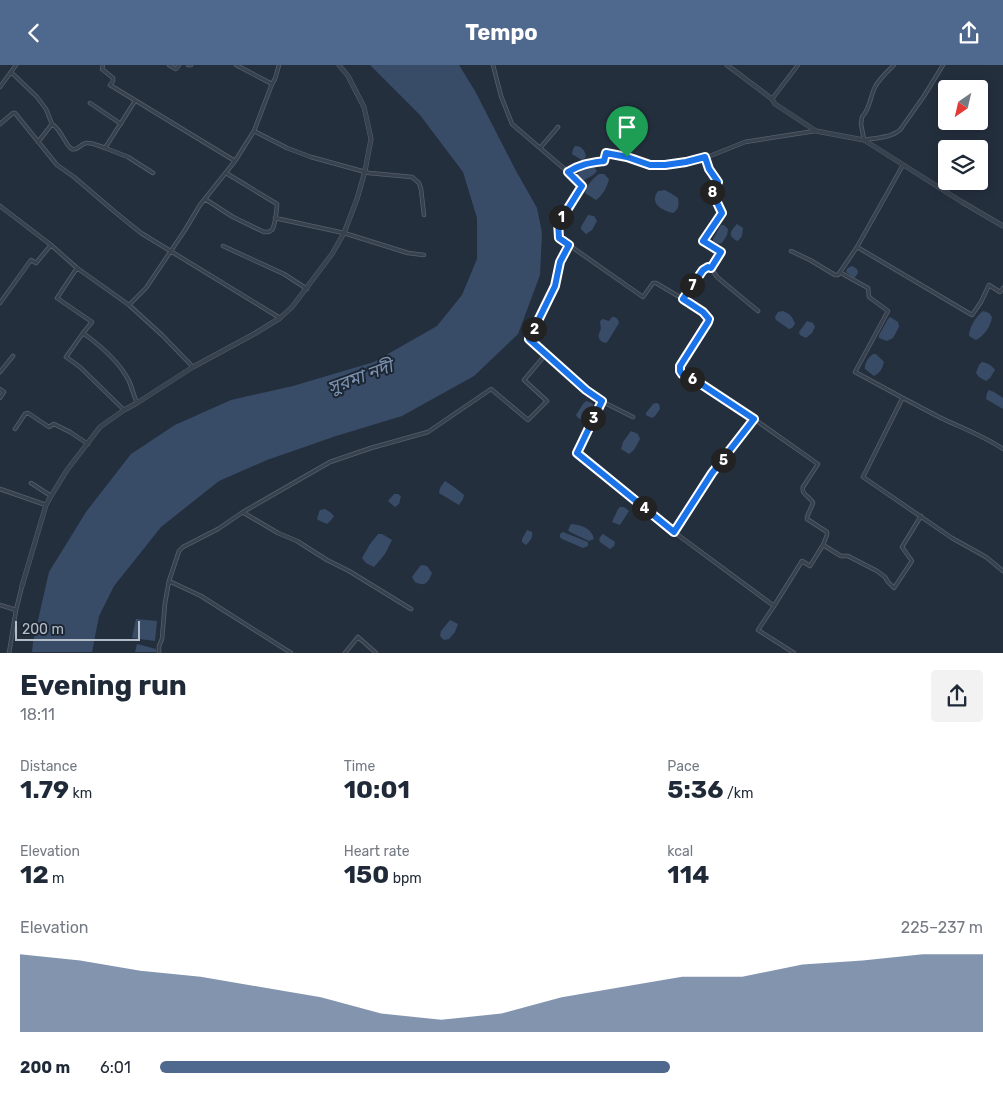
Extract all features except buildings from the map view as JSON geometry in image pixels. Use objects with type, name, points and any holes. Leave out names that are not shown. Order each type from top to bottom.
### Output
[{"type":"street","points":[[0,87],[16,65]]},
{"type":"street","points":[[103,65],[103,71],[112,78],[113,81],[110,85],[234,161]]},
{"type":"street","points":[[169,65],[176,69],[179,65]]},
{"type":"street","points":[[236,65],[272,84]]},
{"type":"street","points":[[129,305],[146,288],[200,205],[226,173],[254,131],[279,65]]},
{"type":"street","points":[[9,653],[22,586],[46,505],[100,427],[192,367],[280,318],[292,307],[332,255],[344,233],[357,199],[371,139],[364,107],[348,76],[339,65]]},
{"type":"street","points":[[493,65],[501,96],[512,124],[582,186],[558,221],[559,238],[643,297],[653,283],[656,283],[703,312],[709,319],[708,322],[680,366],[682,374],[701,384],[754,419],[818,465],[802,489],[802,492],[814,503],[807,517],[808,519],[828,535],[810,566],[802,561],[758,630],[794,653]]},
{"type":"street","points":[[727,65],[772,99],[775,104],[816,131]]},
{"type":"street","points":[[772,99],[798,65]]},
{"type":"street","points":[[894,65],[877,85],[866,113],[862,117],[861,124],[864,140],[1003,226]]},
{"type":"street","points":[[568,172],[582,164],[604,161],[606,153],[627,157],[650,165],[665,165],[705,157],[745,142],[816,131],[864,140],[890,135],[900,131],[943,65]]},
{"type":"street","points":[[11,72],[38,97],[46,109],[52,124],[61,131],[68,146],[72,149],[77,149],[81,145],[88,143],[105,148],[128,157],[153,173]]},
{"type":"street","points":[[105,148],[135,101]]},
{"type":"street","points":[[90,103],[121,123]]},
{"type":"street","points":[[1,122],[15,113],[56,165],[80,182],[141,233],[280,318]]},
{"type":"street","points":[[38,142],[52,124]]},
{"type":"street","points":[[540,148],[558,127]]},
{"type":"street","points":[[254,131],[287,148],[311,157],[369,173],[412,177],[419,183],[421,189],[424,215]]},
{"type":"street","points":[[705,157],[709,169],[718,182],[712,192],[722,213],[703,241],[721,252],[711,268]]},
{"type":"street","points":[[791,251],[835,275],[841,273],[903,165]]},
{"type":"street","points":[[205,199],[233,217],[264,232],[270,231],[278,206],[275,202],[226,173]]},
{"type":"street","points":[[0,206],[51,245],[77,268],[129,305],[162,335],[192,367]]},
{"type":"street","points":[[275,218],[344,233],[408,253],[424,255]]},
{"type":"street","points":[[0,303],[32,260],[36,263],[51,245]]},
{"type":"street","points":[[569,245],[560,262],[555,286],[529,339],[586,390],[602,401],[633,417]]},
{"type":"street","points":[[223,246],[284,274],[306,289]]},
{"type":"street","points":[[856,247],[972,315],[989,285],[1000,292],[1003,288]]},
{"type":"street","points":[[683,299],[703,270],[708,267],[711,268]]},
{"type":"street","points":[[77,268],[57,298],[92,323],[66,357],[80,367],[124,410]]},
{"type":"street","points":[[711,268],[718,277],[758,311]]},
{"type":"street","points":[[841,273],[868,288],[869,297],[888,311],[855,372],[902,399],[992,441],[1003,449]]},
{"type":"street","points":[[83,333],[104,349],[120,367],[129,381],[137,403]]},
{"type":"street","points":[[160,653],[159,646],[162,639],[169,581],[182,547],[218,529],[243,512],[330,462],[371,447],[428,432],[491,389],[528,420],[547,401],[524,380],[546,354]]},
{"type":"street","points":[[0,372],[12,356]]},
{"type":"street","points":[[0,389],[4,391],[0,398]]},
{"type":"street","points":[[902,399],[863,477],[952,538],[986,557],[1003,571]]},
{"type":"street","points":[[602,401],[577,453],[674,532],[774,606]]},
{"type":"street","points":[[15,429],[25,414],[28,413],[50,427],[54,424],[70,432],[88,444]]},
{"type":"street","points":[[674,532],[712,473],[754,419]]},
{"type":"street","points":[[31,483],[51,496]]},
{"type":"street","points":[[0,489],[46,505]]},
{"type":"street","points":[[243,512],[349,571],[411,609]]},
{"type":"street","points":[[823,545],[841,556],[848,556],[877,571],[894,587],[912,561],[902,547],[922,516]]},
{"type":"street","points":[[169,581],[201,596],[291,653]]},
{"type":"street","points":[[0,605],[16,610]]},
{"type":"street","points":[[345,653],[358,637],[376,653]]},
{"type":"water","name":"সুরমা নদী","points":[[370,65],[459,65],[475,91],[537,208],[542,233],[540,275],[518,334],[474,376],[402,416],[267,460],[219,481],[161,527],[114,586],[99,616],[92,652],[32,652],[49,572],[86,512],[131,454],[175,425],[231,400],[293,386],[374,362],[437,326],[462,295],[477,259],[477,218],[463,172],[420,115]]},
{"type":"water","points":[[575,146],[584,150],[586,157],[582,160],[572,154]]},
{"type":"water","points":[[591,164],[597,171],[583,181],[577,175]]},
{"type":"water","points":[[599,174],[604,174],[609,179],[601,196],[596,200],[585,193],[590,182]]},
{"type":"water","points":[[665,190],[678,198],[678,207],[673,213],[664,210],[656,202],[655,199],[658,191]]},
{"type":"water","points":[[588,215],[594,216],[597,221],[592,230],[586,234],[581,227]]},
{"type":"water","points":[[737,224],[743,228],[742,236],[738,241],[731,236]]},
{"type":"water","points":[[721,225],[728,229],[727,235],[722,243],[719,244],[713,241],[713,239]]},
{"type":"water","points":[[851,266],[858,271],[854,278],[846,272]]},
{"type":"water","points":[[783,311],[793,319],[795,324],[792,328],[789,329],[776,320],[775,317],[778,312]]},
{"type":"water","points":[[983,311],[989,313],[992,317],[989,327],[976,340],[969,336],[969,333],[973,322]]},
{"type":"water","points":[[612,317],[617,318],[619,323],[606,343],[599,338],[600,322],[603,319],[609,321]]},
{"type":"water","points":[[890,317],[898,322],[899,327],[893,338],[887,341],[879,338],[879,335]]},
{"type":"water","points":[[807,321],[813,323],[815,327],[806,338],[800,335],[799,332]]},
{"type":"water","points":[[873,354],[876,354],[884,362],[881,370],[874,376],[865,369],[867,360]]},
{"type":"water","points":[[982,362],[995,370],[986,381],[976,373]]},
{"type":"water","points":[[989,390],[1003,398],[1003,409],[986,399]]},
{"type":"water","points":[[586,401],[592,403],[595,409],[589,422],[578,418],[576,415]]},
{"type":"water","points":[[653,404],[659,404],[660,409],[655,416],[652,418],[646,415]]},
{"type":"water","points":[[631,431],[638,434],[640,439],[634,450],[629,454],[621,449],[623,442]]},
{"type":"water","points":[[445,481],[464,495],[459,505],[439,493]]},
{"type":"water","points":[[394,494],[401,496],[399,504],[395,507],[388,501]]},
{"type":"water","points":[[620,507],[624,507],[629,511],[620,525],[612,522]]},
{"type":"water","points":[[325,509],[334,516],[327,524],[317,518],[320,510]]},
{"type":"water","points":[[571,524],[582,526],[591,532],[594,539],[589,541],[570,532],[568,530]]},
{"type":"water","points":[[527,530],[532,532],[532,534],[531,539],[526,545],[522,542],[522,539]]},
{"type":"water","points":[[563,532],[588,542],[588,546],[583,548],[562,539],[560,534]]},
{"type":"water","points":[[378,534],[382,534],[392,540],[385,554],[374,567],[366,563],[362,558]]},
{"type":"water","points":[[603,534],[615,542],[614,546],[610,549],[600,542],[599,539]]},
{"type":"water","points":[[420,566],[427,566],[432,573],[428,582],[421,584],[415,582],[412,577]]},
{"type":"water","points":[[136,619],[157,621],[155,641],[132,638]]},
{"type":"water","points":[[450,620],[458,624],[455,632],[449,639],[444,640],[440,636],[441,631]]},
{"type":"water","points":[[137,644],[156,649],[156,652],[135,652]]},
{"type":"route","points":[[606,153],[627,157],[650,165],[665,165],[705,157],[709,169],[718,182],[712,192],[722,213],[703,241],[721,252],[711,268],[708,267],[703,270],[683,299],[703,312],[709,319],[680,366],[680,371],[754,419],[712,473],[674,532],[577,453],[602,401],[586,390],[529,339],[555,286],[560,262],[569,245],[559,238],[558,221],[582,186],[568,172],[582,164],[604,161],[606,153]]}]
